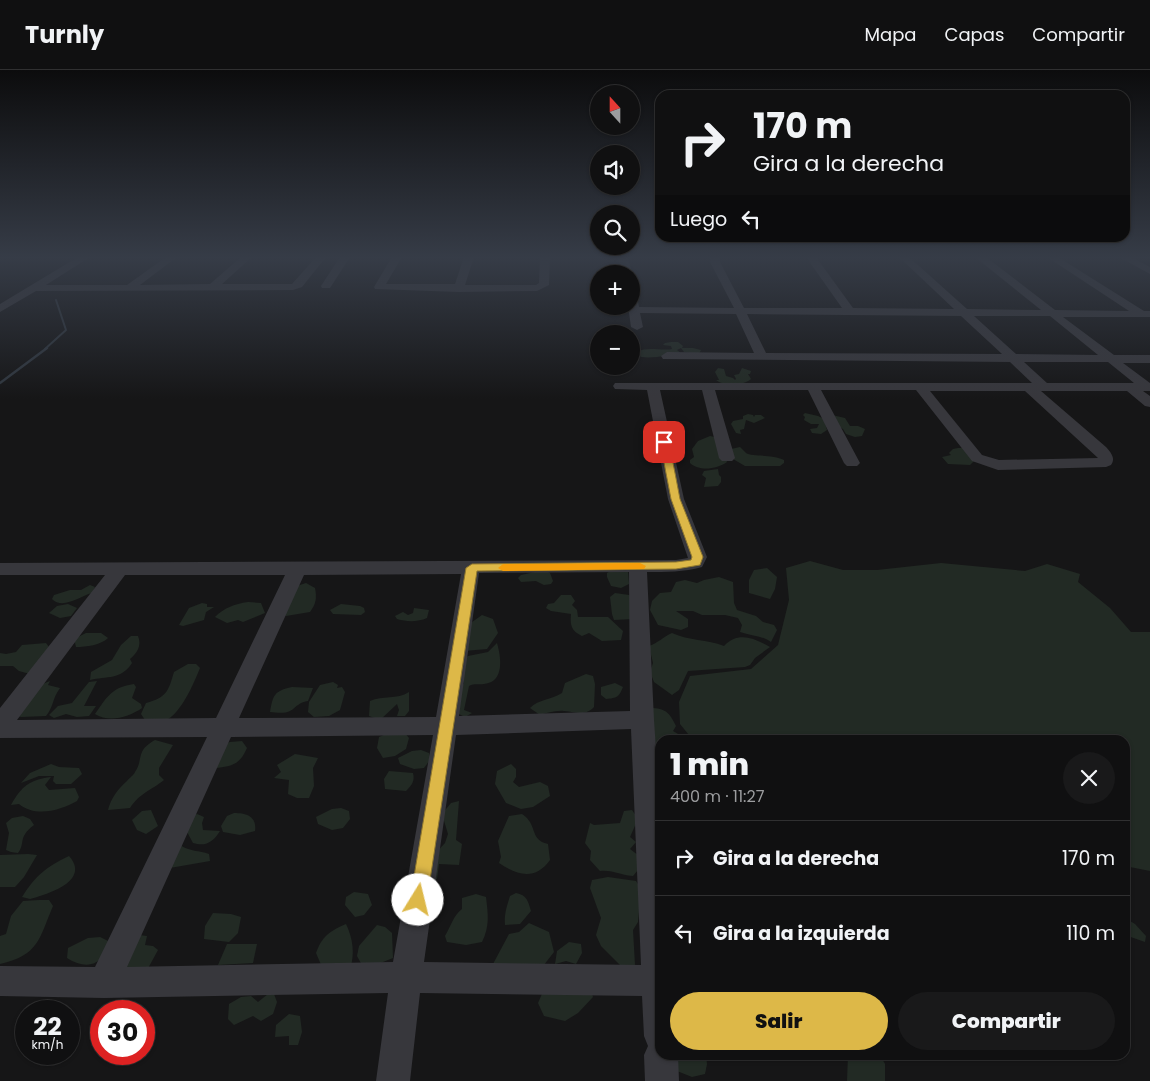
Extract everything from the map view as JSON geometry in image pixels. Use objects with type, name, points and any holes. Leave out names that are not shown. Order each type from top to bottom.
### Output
[{"type":"street","points":[[737,304],[761,356]]},
{"type":"street","points":[[844,304],[850,312]]},
{"type":"street","points":[[955,304],[1044,387]]},
{"type":"street","points":[[1041,304],[1148,387]]},
{"type":"street","points":[[1128,304],[1147,316]]},
{"type":"street","points":[[640,310],[1052,313],[1147,316]]},
{"type":"street","points":[[667,356],[1150,359]]},
{"type":"street","points":[[709,356],[712,386],[727,458]]},
{"type":"street","points":[[813,356],[817,372],[823,380],[834,387]]},
{"type":"street","points":[[620,386],[1148,387]]},
{"type":"street","points":[[0,569],[472,568],[638,566],[696,563],[698,557],[676,499],[654,386]]},
{"type":"street","points":[[813,387],[852,462]]},
{"type":"street","points":[[920,387],[977,458],[985,462],[998,466],[1106,462],[1106,457],[1101,450],[1029,387]]},
{"type":"street","points":[[1130,387],[1150,403]]},
{"type":"street","points":[[638,566],[642,720],[655,946]]},
{"type":"street","points":[[393,1081],[406,977],[472,568]]},
{"type":"street","points":[[0,727],[120,569]]},
{"type":"street","points":[[104,983],[297,569]]},
{"type":"street","points":[[0,727],[447,726],[642,720]]},
{"type":"street","points":[[0,982],[104,983],[406,977],[655,981]]},
{"type":"street","points":[[661,1060],[662,1081]]},
{"type":"shaded area","points":[[678,342],[683,346],[682,348],[701,350],[699,354],[684,352],[681,348],[677,350],[682,354],[640,356],[640,350],[645,349],[672,349],[671,346],[663,345],[665,343]]},
{"type":"shaded area","points":[[718,368],[724,369],[726,376],[735,380],[734,375],[739,374],[742,368],[751,371],[748,374],[751,379],[739,384],[719,382],[716,380],[719,380],[715,372]]},
{"type":"shaded area","points":[[805,413],[824,419],[827,430],[821,434],[812,433],[810,429],[817,428],[819,424],[811,424],[804,420],[805,417],[803,415]]},
{"type":"shaded area","points":[[748,414],[754,417],[755,415],[761,415],[765,418],[754,423],[746,420],[744,429],[740,430],[741,434],[736,433],[731,424],[733,421],[743,419],[743,416]]},
{"type":"shaded area","points":[[832,415],[845,418],[850,426],[858,426],[865,429],[862,436],[855,437],[846,434],[843,429],[835,424]]},
{"type":"shaded area","points":[[710,436],[719,438],[727,462],[708,468],[694,466],[690,463],[690,460],[694,457],[692,449],[698,441]]},
{"type":"shaded area","points":[[740,447],[746,453],[779,458],[784,460],[784,463],[780,466],[745,466],[733,459],[731,449]]},
{"type":"shaded area","points":[[963,448],[974,461],[970,465],[948,464],[942,457],[951,455],[949,453],[953,449]]},
{"type":"shaded area","points":[[718,469],[721,482],[718,486],[704,487],[706,478],[702,475],[704,471]]},
{"type":"shaded area","points":[[810,561],[843,570],[877,570],[941,563],[1025,571],[1047,564],[1080,574],[1078,582],[1110,608],[1131,632],[1150,632],[1150,871],[1130,867],[1130,735],[689,735],[680,724],[679,702],[690,676],[751,669],[778,645],[789,600],[786,568]]},
{"type":"shaded area","points":[[618,567],[628,570],[629,584],[621,588],[611,586],[607,577],[607,573]]},
{"type":"shaded area","points":[[767,568],[777,577],[775,589],[770,599],[749,593],[749,580],[754,570]]},
{"type":"shaded area","points":[[544,570],[550,573],[553,581],[551,584],[544,585],[536,581],[521,582],[518,578],[521,575]]},
{"type":"shaded area","points":[[719,577],[733,582],[734,603],[737,610],[756,616],[763,622],[774,625],[777,630],[771,642],[740,632],[742,625],[738,618],[725,615],[702,615],[693,611],[676,611],[688,619],[688,627],[681,630],[658,625],[650,610],[652,601],[660,593],[671,592],[676,582],[685,580],[697,583]]},
{"type":"shaded area","points":[[306,583],[315,588],[316,592],[315,604],[310,612],[286,616],[279,612],[294,587]]},
{"type":"shaded area","points":[[90,585],[95,587],[92,593],[72,601],[61,603],[52,599],[54,595],[70,590],[81,590]]},
{"type":"shaded area","points":[[615,593],[636,596],[633,619],[614,620],[610,597]]},
{"type":"shaded area","points":[[561,595],[571,595],[575,601],[572,605],[577,610],[578,617],[608,617],[623,631],[621,640],[602,641],[589,633],[582,636],[573,630],[571,614],[551,611],[546,608],[548,604],[554,603]]},
{"type":"shaded area","points":[[248,602],[261,603],[265,613],[243,622],[238,620],[227,623],[215,617],[230,607]]},
{"type":"shaded area","points":[[202,603],[207,604],[207,607],[214,607],[206,612],[204,620],[183,626],[179,625],[189,608]]},
{"type":"shaded area","points":[[68,604],[77,608],[71,616],[60,618],[49,613],[57,606]]},
{"type":"shaded area","points":[[341,604],[360,606],[364,608],[365,612],[361,615],[333,614],[330,610]]},
{"type":"shaded area","points":[[414,608],[429,610],[427,618],[409,621],[397,619],[395,616],[403,612],[408,615],[413,613]]},
{"type":"shaded area","points":[[482,615],[493,619],[498,633],[487,649],[464,651],[468,625]]},
{"type":"shaded area","points":[[86,633],[101,633],[108,638],[97,644],[76,647],[74,639]]},
{"type":"shaded area","points":[[672,633],[724,646],[729,641],[746,637],[770,647],[755,658],[750,665],[745,667],[688,671],[679,690],[672,695],[654,682],[650,672],[653,663],[649,646]]},
{"type":"shaded area","points":[[131,636],[138,636],[139,646],[137,652],[130,659],[132,663],[128,668],[118,675],[90,680],[91,672],[112,660],[121,645]]},
{"type":"shaded area","points":[[46,643],[49,647],[30,674],[19,671],[13,666],[0,666],[0,653],[16,652],[22,645]]},
{"type":"shaded area","points":[[497,643],[500,655],[498,674],[491,682],[469,686],[464,710],[472,713],[465,717],[457,713],[458,686],[464,684],[460,663],[468,656],[488,652]]},
{"type":"shaded area","points":[[188,664],[196,664],[200,668],[180,708],[168,719],[161,722],[145,720],[141,714],[146,703],[163,696],[168,689],[174,672]]},
{"type":"shaded area","points":[[586,674],[593,676],[595,684],[594,707],[587,712],[558,711],[540,715],[530,708],[537,703],[562,693],[565,683]]},
{"type":"shaded area","points":[[50,681],[48,685],[60,688],[46,716],[21,717],[14,714],[40,685]]},
{"type":"shaded area","points":[[97,681],[84,706],[96,706],[89,716],[77,717],[66,714],[54,718],[49,715],[58,706],[72,703],[89,682]]},
{"type":"shaded area","points":[[333,682],[338,685],[337,688],[342,687],[345,692],[340,710],[329,716],[314,717],[308,712],[309,702],[320,685]]},
{"type":"shaded area","points":[[615,683],[623,687],[617,696],[606,699],[601,695],[601,687]]},
{"type":"shaded area","points":[[134,684],[136,687],[132,698],[141,704],[142,708],[119,718],[106,718],[95,714],[115,690]]},
{"type":"shaded area","points":[[292,687],[313,688],[308,701],[302,702],[290,711],[270,712],[275,695],[281,690]]},
{"type":"shaded area","points":[[409,692],[409,711],[405,716],[397,716],[399,710],[397,704],[380,720],[369,716],[370,701],[400,696]]},
{"type":"shaded area","points":[[653,708],[665,711],[670,715],[676,726],[673,731],[680,735],[655,735],[655,745],[645,743]]},
{"type":"shaded area","points":[[403,731],[409,738],[406,749],[395,756],[383,758],[377,748],[379,737],[391,732]]},
{"type":"shaded area","points":[[155,740],[173,745],[159,768],[159,775],[164,780],[141,795],[130,808],[108,810],[115,794],[138,767],[142,752]]},
{"type":"shaded area","points":[[242,741],[247,748],[242,758],[232,765],[217,768],[217,747],[230,742]]},
{"type":"shaded area","points":[[421,750],[429,753],[430,760],[424,768],[414,769],[400,764],[398,758],[412,751]]},
{"type":"shaded area","points":[[295,754],[318,758],[313,768],[314,786],[309,798],[297,798],[288,794],[289,780],[274,778],[281,772],[277,765]]},
{"type":"shaded area","points":[[51,764],[59,767],[79,768],[82,774],[71,784],[56,784],[53,781],[54,776],[39,776],[21,783],[30,773]]},
{"type":"shaded area","points":[[511,764],[516,769],[516,777],[513,782],[519,787],[540,782],[548,786],[550,796],[533,807],[521,809],[506,803],[495,784],[497,771]]},
{"type":"shaded area","points":[[389,771],[413,773],[413,781],[406,791],[385,789],[384,779]]},
{"type":"shaded area","points":[[51,777],[45,785],[49,790],[75,788],[79,797],[77,801],[56,810],[41,812],[33,811],[19,804],[11,805],[27,785],[37,780]]},
{"type":"shaded area","points":[[459,801],[456,840],[462,844],[459,865],[439,864],[437,879],[430,880],[433,856],[445,843],[448,834],[442,814],[451,803]]},
{"type":"shaded area","points":[[341,808],[349,811],[350,819],[343,828],[332,830],[318,824],[316,817],[332,809]]},
{"type":"shaded area","points":[[151,810],[158,826],[146,834],[137,830],[132,820],[142,811]]},
{"type":"shaded area","points":[[632,810],[638,819],[630,837],[636,842],[630,849],[639,856],[638,870],[633,876],[600,871],[590,860],[591,851],[585,843],[590,823],[594,825],[620,823],[624,811]]},
{"type":"shaded area","points":[[234,813],[250,816],[254,822],[255,831],[240,835],[223,832],[221,826],[227,816]]},
{"type":"shaded area","points":[[197,814],[204,817],[202,823],[203,830],[220,831],[209,843],[193,843],[186,830],[187,817]]},
{"type":"shaded area","points":[[522,814],[530,822],[538,839],[548,844],[550,860],[538,871],[526,874],[512,871],[499,863],[501,857],[498,841],[509,816]]},
{"type":"shaded area","points":[[23,816],[30,819],[34,825],[25,833],[18,853],[6,850],[9,833],[6,823],[12,818]]},
{"type":"shaded area","points":[[180,845],[187,849],[209,854],[210,861],[164,869]]},
{"type":"shaded area","points":[[0,855],[37,855],[24,877],[15,887],[0,887]]},
{"type":"shaded area","points":[[69,856],[74,865],[75,873],[71,879],[47,894],[30,899],[22,897],[42,872]]},
{"type":"shaded area","points":[[608,877],[636,881],[641,889],[638,922],[633,930],[635,965],[625,970],[601,946],[596,935],[601,918],[590,888],[592,880]]},
{"type":"shaded area","points":[[354,892],[368,894],[372,905],[364,915],[355,917],[345,905],[346,897]]},
{"type":"shaded area","points":[[516,893],[525,897],[531,911],[520,924],[505,925],[505,914],[510,896]]},
{"type":"shaded area","points":[[476,894],[486,897],[488,914],[485,936],[482,942],[466,945],[447,942],[445,936],[454,918],[462,909],[462,898]]},
{"type":"shaded area","points":[[49,900],[53,906],[36,944],[23,956],[0,964],[0,936],[6,934],[11,916],[23,901]]},
{"type":"shaded area","points":[[213,913],[231,914],[241,917],[238,933],[229,942],[204,939],[205,926]]},
{"type":"shaded area","points":[[1130,921],[1146,936],[1145,942],[1130,937]]},
{"type":"shaded area","points":[[529,923],[549,932],[554,952],[540,970],[493,964],[509,934],[519,932]]},
{"type":"shaded area","points":[[346,924],[352,946],[350,970],[322,967],[316,953],[321,942],[331,932]]},
{"type":"shaded area","points":[[377,925],[385,927],[392,933],[393,958],[363,967],[357,956],[359,946]]},
{"type":"shaded area","points":[[139,935],[147,936],[145,945],[153,946],[158,950],[146,972],[128,975],[122,949]]},
{"type":"shaded area","points":[[100,937],[108,941],[103,956],[99,960],[88,965],[74,962],[67,958],[68,948],[88,938]]},
{"type":"shaded area","points":[[569,942],[581,944],[582,953],[576,964],[566,961],[555,964],[557,951]]},
{"type":"shaded area","points":[[227,944],[257,944],[253,963],[218,965]]},
{"type":"shaded area","points":[[585,973],[593,997],[578,1013],[565,1021],[544,1016],[538,1003],[545,987]]},
{"type":"shaded area","points":[[268,994],[274,994],[277,1002],[273,1014],[261,1021],[253,1016],[234,1025],[228,1019],[229,1004],[241,997],[251,996],[258,1002]]},
{"type":"shaded area","points":[[289,1014],[300,1016],[302,1032],[298,1045],[289,1045],[289,1036],[275,1037],[276,1025]]},
{"type":"shaded area","points":[[677,1060],[707,1060],[705,1074],[692,1077],[677,1071]]},
{"type":"shaded area","points":[[848,1060],[883,1060],[885,1064],[885,1081],[847,1081]]},
{"type":"waterway","points":[[45,349],[66,330],[57,304]]},
{"type":"waterway","points":[[0,383],[47,348]]},
{"type":"slow traffic","points":[[503,568],[640,566]]},
{"type":"route","points":[[418,900],[472,568],[676,566],[696,563],[698,557],[676,499],[664,442]]}]
